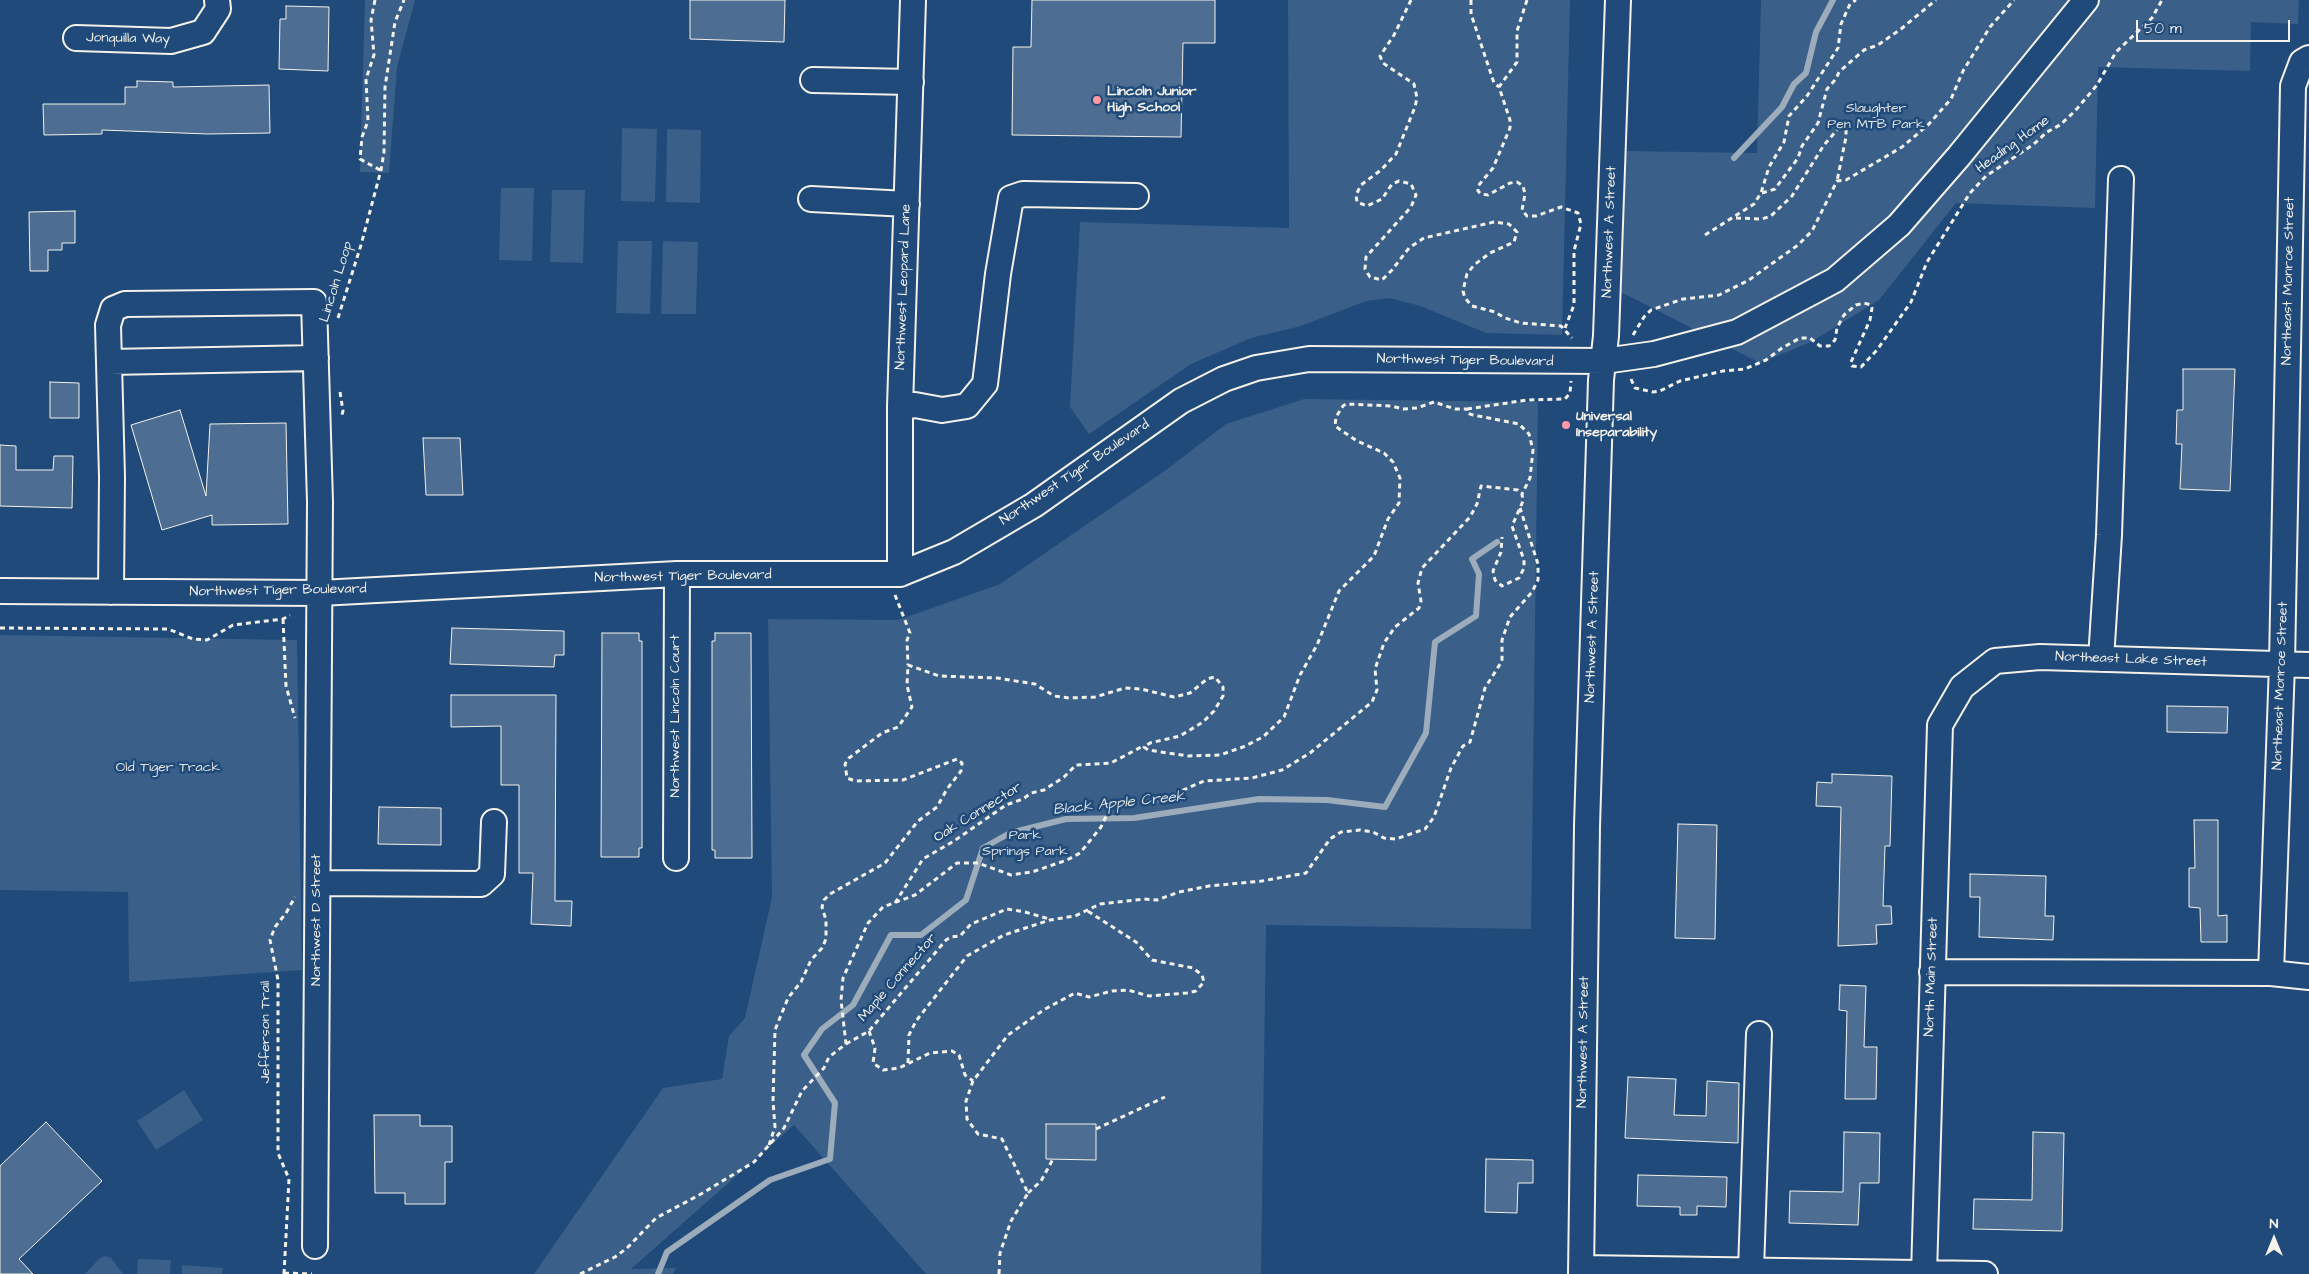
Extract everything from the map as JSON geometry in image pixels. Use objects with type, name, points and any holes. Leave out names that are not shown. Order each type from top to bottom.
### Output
[{"type":"street","name":"Jonquilla Way","points":[[76,38],[171,41],[203,32],[218,9],[217,0]]},
{"type":"street","name":"Northwest Leopard Lane","points":[[897,584],[900,407],[913,0]]},
{"type":"street","name":"Northwest A Street","points":[[1581,1271],[1587,826],[1601,380],[1604,362],[1618,0]]},
{"type":"street","name":"Northwest Tiger Boulevard","points":[[0,591],[320,593],[677,574],[897,584],[1034,505],[1181,401],[1224,379],[1256,368],[1309,359],[1604,362],[1654,354],[1737,332],[1835,280],[1899,225],[1960,156],[2086,0]]},
{"type":"street","name":"Northeast Monroe Street","points":[[2271,973],[2282,664],[2293,86],[2306,60]]},
{"type":"street","points":[[813,80],[911,82]]},
{"type":"street","points":[[2101,659],[2109,535],[2121,179]]},
{"type":"street","points":[[900,407],[915,405],[942,410],[968,406],[985,384],[998,274],[1011,198],[1023,194],[1136,196]]},
{"type":"street","points":[[811,199],[907,204]]},
{"type":"street","name":"Northwest D Street","points":[[109,362],[108,325],[112,309],[125,304],[314,302],[320,593],[307,888],[315,1246]]},
{"type":"street","points":[[111,592],[112,476],[109,362],[316,358]]},
{"type":"street","name":"Northwest Lincoln Court","points":[[676,858],[677,574]]},
{"type":"street","name":"Northeast Lake Street","points":[[1962,686],[1995,661],[2040,657],[2309,665]]},
{"type":"street","name":"North Main Street","points":[[1924,1273],[1940,725],[1962,686]]},
{"type":"street","points":[[307,888],[481,884],[492,874],[494,822]]},
{"type":"street","points":[[1932,972],[2271,973],[2309,977]]},
{"type":"street","points":[[1751,1270],[1759,1034]]},
{"type":"street","points":[[1581,1271],[1751,1270],[1985,1274]]},
{"type":"path","points":[[375,0],[372,20],[374,54],[366,79],[368,120],[362,137],[360,159],[380,170]]},
{"type":"path","name":"Lincoln Loop","points":[[336,324],[361,246],[384,152],[385,87],[395,22],[404,0]]},
{"type":"path","points":[[1411,0],[1394,36],[1380,56],[1383,63],[1414,84],[1415,107],[1396,154],[1381,170],[1361,184],[1356,195],[1357,202],[1367,206],[1382,199],[1392,184],[1407,182],[1414,187],[1416,200],[1391,232],[1366,257],[1365,269],[1370,277],[1382,280],[1409,248],[1424,238],[1494,222],[1509,224],[1517,232],[1514,242],[1490,253],[1474,265],[1467,274],[1463,291],[1465,298],[1472,306],[1495,312],[1505,318],[1565,328],[1574,341]]},
{"type":"path","points":[[1471,0],[1471,14],[1494,83],[1499,86],[1510,120],[1510,128],[1493,168],[1478,186],[1478,191],[1488,195],[1510,183],[1517,182],[1523,186],[1525,194],[1522,210],[1527,216],[1536,216],[1561,207],[1578,213],[1580,224],[1574,251],[1574,305],[1565,328]]},
{"type":"path","points":[[1499,86],[1517,62],[1517,31],[1527,0]]},
{"type":"path","points":[[1706,235],[1754,204],[1761,193],[1769,167],[1784,142],[1789,116],[1807,96],[1838,48],[1841,24],[1850,4],[1856,0]]},
{"type":"path","points":[[1761,193],[1774,189],[1798,158],[1802,146],[1818,123],[1827,88],[1836,79],[1839,72],[1864,50],[1878,45],[1936,0]]},
{"type":"path","points":[[1837,182],[1846,180],[1902,147],[1928,125],[1951,100],[1963,71],[1990,27],[2008,4],[2014,0]]},
{"type":"path","name":"Heading Home","points":[[1630,378],[1635,388],[1653,392],[1660,391],[1680,381],[1723,371],[1745,369],[1766,360],[1800,338],[1810,338],[1820,346],[1829,346],[1834,340],[1837,328],[1844,315],[1856,305],[1864,303],[1871,305],[1870,320],[1851,362],[1852,366],[1861,367],[1877,350],[1911,302],[1927,262],[1970,193],[1986,176],[2034,144],[2047,132],[2060,125],[2075,111],[2097,85],[2116,52],[2152,18],[2162,0]]},
{"type":"path","points":[[1633,333],[1651,310],[1684,299],[1719,296],[1749,280],[1798,246],[1812,231],[1837,182],[1846,137],[1846,125],[1842,123],[1824,145],[1792,196],[1771,216],[1762,219],[1735,218]]},
{"type":"path","points":[[338,385],[343,411],[340,419]]},
{"type":"path","points":[[1145,745],[1146,749],[1188,756],[1220,755],[1243,747],[1263,736],[1284,717],[1300,675],[1318,645],[1339,591],[1374,556],[1388,519],[1400,503],[1400,478],[1393,462],[1384,453],[1356,441],[1335,426],[1336,417],[1343,406],[1346,404],[1391,406],[1403,410],[1434,402],[1455,409],[1468,409],[1527,400],[1565,399],[1570,393],[1570,385]]},
{"type":"path","points":[[1468,409],[1468,412],[1473,415],[1519,424],[1529,434],[1533,450],[1530,478],[1522,494],[1523,501],[1512,526],[1524,560],[1524,568],[1519,578],[1502,586],[1495,580],[1493,571],[1501,552],[1502,537]]},
{"type":"path","points":[[846,1044],[841,1000],[843,978],[868,923],[883,907],[916,895],[957,863],[978,863],[1011,875],[1032,872],[1067,860],[1080,853],[1101,827],[1108,812],[1119,805],[1138,800],[1158,800],[1204,782],[1265,776],[1282,770],[1310,752],[1372,702],[1377,690],[1375,670],[1384,643],[1395,627],[1419,608],[1421,601],[1418,583],[1422,568],[1470,517],[1477,504],[1482,486],[1518,490],[1522,494]]},
{"type":"path","points":[[908,1062],[909,1035],[916,1021],[967,956],[1004,935],[1050,920],[1075,916],[1100,904],[1144,899],[1157,900],[1179,892],[1209,886],[1262,881],[1306,873],[1330,839],[1341,832],[1360,830],[1373,832],[1384,838],[1396,839],[1425,829],[1434,817],[1451,768],[1463,746],[1470,742],[1485,688],[1502,661],[1502,640],[1510,617],[1532,592],[1538,580],[1538,564],[1520,508]]},
{"type":"path","points":[[769,1145],[775,1127],[773,1101],[775,1030],[788,998],[801,982],[812,960],[822,948],[826,939],[826,920],[822,907],[824,900],[830,894],[885,864],[918,821],[938,807],[944,798],[946,789],[961,771],[962,763],[957,759],[902,780],[856,781],[847,778],[845,764],[849,758],[882,733],[898,727],[912,707],[907,685],[907,640],[910,633],[897,584]]},
{"type":"path","points":[[0,628],[168,629],[193,638],[207,640],[233,625],[283,619],[297,612]]},
{"type":"path","points":[[283,619],[286,686],[296,719]]},
{"type":"path","name":"Oak Connector","points":[[895,904],[923,859],[954,841],[1006,805],[1023,799],[1031,793],[1044,790],[1064,777],[1076,765],[1110,763],[1145,745],[1180,736],[1203,722],[1214,711],[1223,696],[1221,682],[1215,677],[1207,679],[1190,693],[1174,697],[1141,689],[1125,688],[1095,697],[1069,698],[1054,696],[1035,684],[997,678],[939,676],[908,665]]},
{"type":"path","name":"Jefferson Trail","points":[[284,1274],[289,1179],[278,1153],[278,980],[270,940],[275,927],[307,888]]},
{"type":"path","name":"Maple Connector","points":[[580,1274],[615,1257],[627,1248],[656,1218],[754,1162],[784,1128],[802,1092],[824,1068],[829,1058],[846,1044],[869,1031],[946,940],[951,937],[960,936],[971,924],[1007,909],[1025,912],[1050,920]]},
{"type":"path","points":[[1028,1193],[1002,1139],[978,1134],[967,1119],[966,1101],[973,1081],[1008,1035],[1045,1009],[1074,994],[1088,997],[1094,994],[1128,990],[1149,996],[1187,993],[1196,991],[1204,982],[1202,975],[1193,968],[1152,960],[1136,942],[1085,910]]},
{"type":"path","points":[[869,1031],[875,1048],[872,1063],[883,1070],[894,1070],[930,1053],[955,1051],[965,1075],[973,1081]]},
{"type":"path","points":[[1096,1129],[1165,1097]]},
{"type":"path","points":[[999,1274],[1000,1254],[1011,1221],[1028,1193],[1041,1181],[1053,1159]]},
{"type":"path","points":[[284,1274],[312,1274]]},
{"type":"green space","points":[[365,0],[415,0],[397,67],[389,173],[360,172]]},
{"type":"green space","points":[[1288,0],[1570,0],[1562,335],[1486,333],[1420,306],[1390,298],[1366,301],[1301,326],[1251,338],[1191,364],[1089,434],[1070,407],[1080,222],[1289,228]]},
{"type":"green space","name":"Slaughter Pen MTB Park","points":[[1761,0],[2299,0],[2298,24],[2251,22],[2250,71],[2098,67],[2095,208],[1956,203],[1879,300],[1811,342],[1760,363],[1621,292],[1624,151],[1757,153]]},
{"type":"green space","points":[[622,128],[657,129],[655,202],[621,201]]},
{"type":"green space","points":[[667,129],[701,130],[700,203],[666,202]]},
{"type":"green space","points":[[501,188],[534,188],[532,261],[499,260]]},
{"type":"green space","points":[[552,190],[585,190],[583,263],[550,262]]},
{"type":"green space","points":[[618,241],[652,241],[650,314],[616,313]]},
{"type":"green space","points":[[663,241],[698,242],[696,314],[661,314]]},
{"type":"green space","name":"Park Springs Park","points":[[1304,399],[1538,402],[1531,929],[1266,925],[1261,1274],[926,1274],[794,1125],[631,1269],[676,1268],[673,1274],[534,1274],[663,1088],[722,1079],[729,1036],[745,1018],[772,897],[768,619],[898,620],[1000,584],[1166,470],[1226,424]]},
{"type":"green space","name":"Old Tiger Track","points":[[0,635],[297,640],[302,970],[129,982],[128,892],[0,890]]},
{"type":"green space","points":[[184,1090],[203,1120],[156,1150],[137,1121]]},
{"type":"green space","points":[[105,1256],[111,1258],[123,1274],[85,1274],[99,1259]]},
{"type":"green space","points":[[138,1259],[171,1260],[170,1274],[137,1274]]},
{"type":"green space","points":[[182,1265],[223,1268],[222,1274],[182,1274]]},
{"type":"building","points":[[690,0],[785,0],[784,42],[690,39]]},
{"type":"building","name":"Lincoln Junior High School","points":[[1032,0],[1215,0],[1215,43],[1183,43],[1181,137],[1012,135],[1013,47],[1031,47]]},
{"type":"building","points":[[286,6],[329,7],[328,71],[279,69],[280,19],[286,19]]},
{"type":"building","points":[[137,81],[173,82],[173,87],[269,85],[270,133],[208,134],[102,130],[102,134],[44,135],[43,104],[125,104],[125,87],[137,87]]},
{"type":"building","points":[[75,211],[75,243],[62,243],[62,250],[48,250],[48,271],[30,271],[29,212]]},
{"type":"building","points":[[2183,369],[2235,369],[2230,491],[2180,489],[2182,444],[2176,444],[2177,410],[2183,410]]},
{"type":"building","points":[[50,382],[79,383],[79,418],[50,418]]},
{"type":"building","points":[[180,410],[206,496],[210,424],[286,423],[288,524],[212,525],[212,515],[162,530],[131,425]]},
{"type":"building","points":[[423,438],[460,438],[463,495],[426,495]]},
{"type":"building","points":[[0,445],[16,446],[16,470],[53,470],[54,456],[73,456],[72,508],[0,506]]},
{"type":"building","points":[[452,628],[564,631],[564,655],[555,655],[554,667],[450,664]]},
{"type":"building","points":[[602,633],[639,633],[639,641],[642,641],[642,848],[639,848],[639,857],[601,857]]},
{"type":"building","points":[[715,633],[751,633],[752,858],[715,858],[715,850],[712,850],[712,641],[715,641]]},
{"type":"building","points":[[451,695],[556,695],[555,901],[572,901],[571,926],[531,924],[533,873],[519,873],[519,785],[501,785],[501,726],[451,727]]},
{"type":"building","points":[[2167,706],[2228,707],[2227,733],[2167,732]]},
{"type":"building","points":[[1832,774],[1892,776],[1890,846],[1885,846],[1883,906],[1891,906],[1892,924],[1876,925],[1877,944],[1838,946],[1841,807],[1816,806],[1817,782],[1832,783]]},
{"type":"building","points":[[379,807],[441,808],[441,845],[378,844]]},
{"type":"building","points":[[2194,820],[2218,820],[2218,916],[2227,915],[2227,942],[2201,942],[2200,908],[2189,907],[2189,868],[2195,868]]},
{"type":"building","points":[[1678,824],[1717,825],[1715,939],[1675,938]]},
{"type":"building","points":[[1970,874],[2046,876],[2045,916],[2054,916],[2053,940],[1979,937],[1980,897],[1970,897]]},
{"type":"building","points":[[1840,985],[1866,986],[1864,1047],[1877,1047],[1876,1099],[1845,1099],[1847,1011],[1839,1010]]},
{"type":"building","points":[[1628,1077],[1676,1079],[1674,1115],[1706,1116],[1707,1081],[1739,1083],[1738,1143],[1625,1138]]},
{"type":"building","points":[[374,1115],[420,1115],[420,1126],[452,1126],[452,1162],[445,1162],[445,1204],[405,1204],[405,1193],[375,1193]]},
{"type":"building","points":[[46,1122],[102,1181],[19,1259],[33,1274],[0,1274],[0,1166]]},
{"type":"building","points":[[1046,1124],[1096,1124],[1096,1160],[1046,1159]]},
{"type":"building","points":[[1844,1132],[1880,1133],[1879,1183],[1860,1183],[1858,1225],[1789,1223],[1790,1191],[1843,1192]]},
{"type":"building","points":[[2033,1132],[2064,1133],[2062,1231],[1973,1229],[1974,1199],[2032,1200]]},
{"type":"building","points":[[1486,1159],[1533,1160],[1533,1183],[1518,1183],[1517,1213],[1485,1212]]},
{"type":"building","points":[[1638,1175],[1727,1177],[1726,1207],[1697,1206],[1697,1215],[1680,1215],[1680,1207],[1637,1206]]},
{"type":"waterway","name":"Black Apple Creek","points":[[1734,158],[1782,107],[1794,84],[1806,73],[1816,32],[1833,0]]},
{"type":"waterway","name":"Black Apple Creek","points":[[658,1274],[667,1252],[770,1180],[830,1159],[835,1103],[804,1055],[822,1029],[853,1005],[891,935],[921,935],[966,900],[983,848],[1010,833],[1066,819],[1134,818],[1259,799],[1327,800],[1385,807],[1426,733],[1435,642],[1476,616],[1479,574],[1472,559],[1497,542]]},
{"type":"place","name":"Lincoln Junior High School","points":[[1097,100]]},
{"type":"place","name":"Universal Inseparability","points":[[1566,425]]}]
